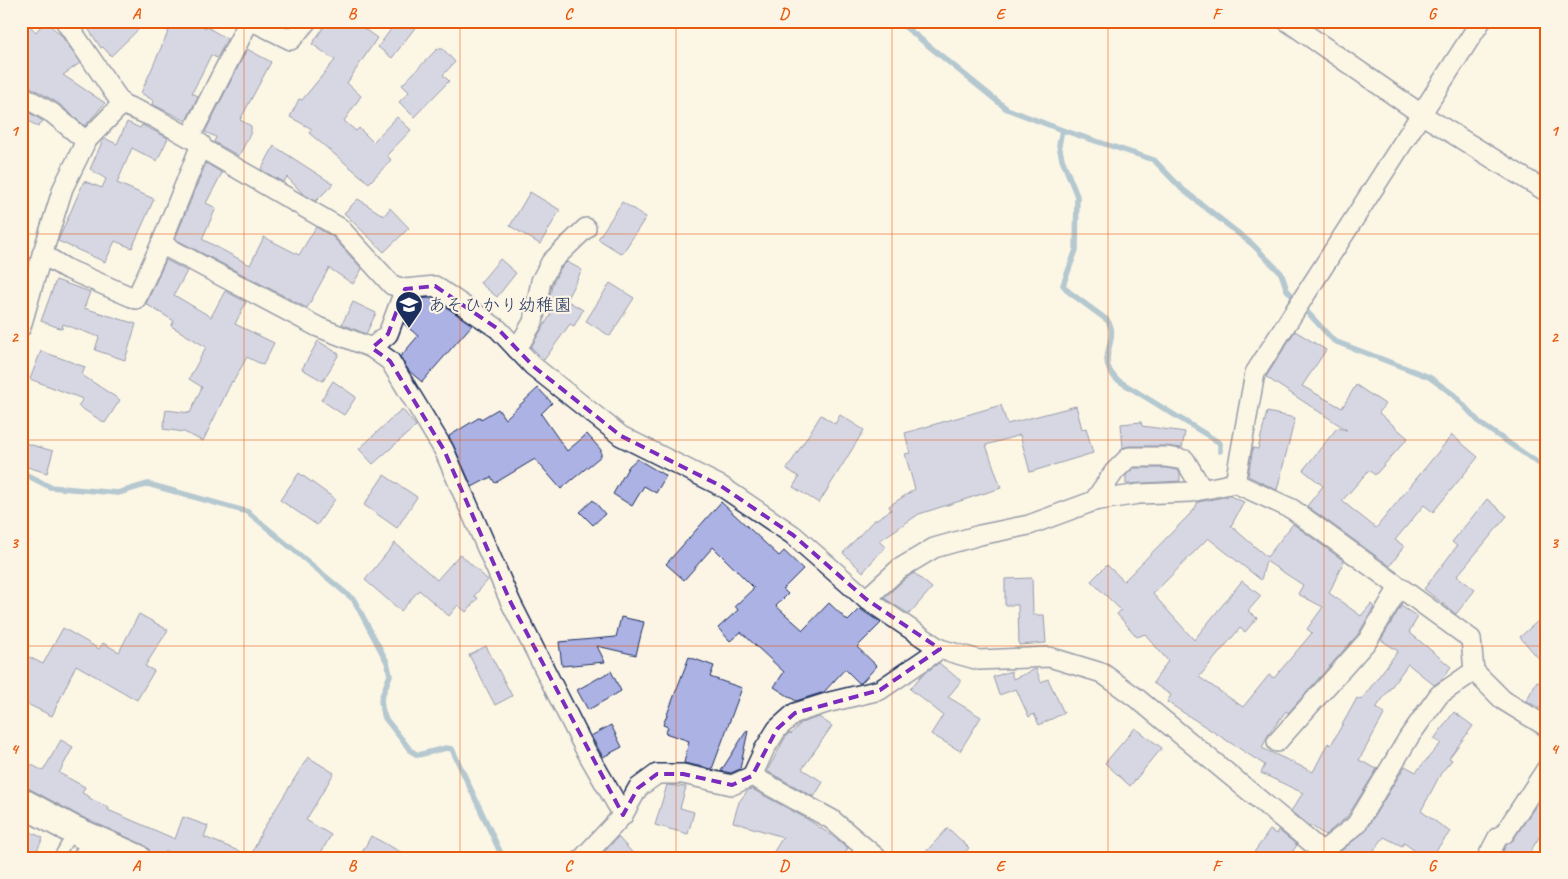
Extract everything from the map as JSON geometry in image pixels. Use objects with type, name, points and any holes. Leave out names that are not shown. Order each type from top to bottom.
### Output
[{"type":"main road","points":[[21,802],[80,842],[136,858]]},
{"type":"street","points":[[65,21],[122,104],[153,117],[340,228],[392,285],[405,289],[435,286],[498,329],[533,366],[621,436],[721,486],[792,535],[866,599],[940,649],[979,660],[1049,657],[1102,673],[1139,700],[1322,856],[1356,825],[1409,737],[1439,695],[1474,671]]},
{"type":"street","points":[[42,254],[65,268],[136,299],[161,244],[195,142],[251,21],[291,40],[307,21]]},
{"type":"street","points":[[1287,21],[1422,114],[1547,192]]},
{"type":"street","points":[[1234,483],[1255,373],[1481,21]]},
{"type":"street","points":[[21,95],[52,113],[86,141]]},
{"type":"street","points":[[21,327],[27,281],[42,254],[63,188],[86,141],[122,104]]},
{"type":"street","points":[[517,349],[533,322],[541,281],[551,262],[586,228]]},
{"type":"street","points":[[161,244],[318,327],[372,348],[390,361],[444,450],[511,603],[584,747],[623,814]]},
{"type":"street","points":[[372,348],[388,334],[405,289]]},
{"type":"street","points":[[1094,501],[1114,472],[1129,457],[1185,460],[1202,489]]},
{"type":"street","points":[[866,599],[898,569],[934,548],[980,535],[1029,525],[1094,501],[1139,494],[1191,492],[1234,483],[1292,509],[1471,639],[1474,671],[1503,700],[1547,727]]},
{"type":"street","points":[[1277,742],[1368,640],[1399,587]]},
{"type":"street","points":[[584,858],[623,814],[638,788],[657,774],[683,774],[732,785],[752,776],[764,750],[778,729],[795,713],[880,690],[940,649]]},
{"type":"street","points":[[1487,858],[1498,838],[1504,834],[1547,768]]},
{"type":"street","points":[[752,776],[831,819],[877,858]]},
{"type":"lane","points":[[58,858],[80,842]]},
{"type":"highlighted area","points":[[435,286],[498,329],[533,366],[621,436],[721,486],[793,535],[866,599],[940,649],[880,690],[795,713],[777,729],[752,776],[732,785],[683,774],[657,774],[638,788],[623,815],[511,603],[444,450],[390,361],[372,348],[388,334],[405,289]]},
{"type":"building","points":[[45,21],[61,35],[80,63],[63,75],[105,103],[85,126],[58,103],[27,85],[21,84],[21,33],[28,24],[36,32]]},
{"type":"building","points":[[83,21],[147,21],[111,56],[103,47],[101,48]]},
{"type":"building","points":[[173,21],[193,21],[227,39],[217,58],[211,55],[192,93],[198,96],[186,121],[152,104],[154,101],[141,93]]},
{"type":"building","points":[[328,21],[353,21],[377,38],[347,83],[361,96],[344,121],[356,131],[359,128],[373,142],[397,117],[411,130],[387,155],[391,160],[369,183],[309,133],[312,129],[290,117],[299,99],[302,100],[335,60],[312,44]]},
{"type":"building","points":[[397,21],[420,21],[392,58],[378,47]]},
{"type":"building","points":[[247,49],[271,62],[240,120],[251,126],[251,132],[239,156],[214,142],[216,137],[205,132]]},
{"type":"building","points":[[437,49],[443,49],[455,62],[443,75],[449,81],[414,117],[399,102],[409,92],[402,85]]},
{"type":"building","points":[[21,108],[43,121],[38,127],[21,116]]},
{"type":"building","points":[[127,122],[140,128],[142,125],[168,138],[157,161],[132,148],[117,183],[154,199],[132,248],[115,241],[105,262],[58,241],[84,181],[102,188],[106,179],[90,169],[104,138],[117,144]]},
{"type":"building","points":[[274,146],[333,184],[316,201],[303,194],[287,177],[283,182],[261,170]]},
{"type":"building","points":[[206,163],[222,173],[206,203],[216,208],[202,239],[250,265],[264,237],[299,255],[316,227],[333,237],[362,269],[353,284],[329,268],[307,308],[175,239]]},
{"type":"building","points":[[530,192],[560,210],[540,244],[510,226]]},
{"type":"building","points":[[358,199],[384,216],[390,208],[409,228],[384,252],[344,213]]},
{"type":"building","points":[[622,202],[646,217],[622,254],[598,239]]},
{"type":"building","points":[[500,259],[516,273],[497,297],[480,283]]},
{"type":"building","points":[[166,260],[187,271],[174,295],[211,317],[225,291],[246,302],[235,324],[274,343],[263,365],[247,357],[232,381],[203,441],[184,432],[163,429],[166,410],[190,413],[202,387],[189,379],[206,347],[171,326],[174,321],[146,304]]},
{"type":"building","points":[[567,262],[582,270],[566,300],[583,310],[574,326],[570,324],[544,360],[531,347],[551,314],[547,311],[552,285],[560,269]]},
{"type":"building","points":[[56,280],[90,292],[84,308],[136,324],[125,360],[95,350],[99,337],[63,324],[62,329],[41,321]]},
{"type":"building","points":[[610,283],[634,298],[610,336],[586,321]]},
{"type":"building","points":[[430,298],[438,304],[439,302],[472,325],[422,382],[409,371],[400,357],[418,336],[404,324],[411,305],[416,299]]},
{"type":"building","points":[[353,302],[376,313],[366,334],[342,324]]},
{"type":"building","points":[[1295,331],[1326,350],[1302,386],[1342,408],[1356,385],[1385,404],[1379,413],[1408,438],[1375,475],[1369,470],[1342,501],[1376,528],[1452,435],[1478,457],[1433,512],[1424,505],[1395,540],[1404,546],[1390,566],[1307,506],[1323,486],[1303,470],[1337,428],[1347,430],[1266,377]]},
{"type":"building","points":[[318,341],[339,354],[323,381],[302,369]]},
{"type":"building","points":[[41,351],[85,367],[82,375],[120,400],[105,423],[78,406],[83,399],[30,379]]},
{"type":"building","points":[[333,381],[356,397],[344,415],[321,400]]},
{"type":"building","points":[[538,388],[552,403],[541,414],[567,451],[587,434],[601,450],[601,456],[561,489],[535,459],[495,483],[491,477],[472,487],[449,436],[480,417],[481,419],[498,409],[505,419]]},
{"type":"building","points":[[1001,405],[1007,424],[1076,406],[1082,429],[1086,428],[1093,453],[1030,472],[1020,435],[986,445],[1001,488],[919,514],[879,541],[885,547],[863,572],[843,553],[872,522],[891,510],[889,506],[915,489],[905,454],[910,453],[905,433]]},
{"type":"building","points":[[402,409],[416,426],[373,464],[359,449]]},
{"type":"building","points":[[1267,412],[1295,418],[1277,490],[1248,476],[1253,448],[1258,449]]},
{"type":"building","points":[[821,415],[835,424],[840,415],[864,430],[819,503],[793,487],[799,477],[787,469]]},
{"type":"building","points":[[1141,422],[1142,426],[1185,432],[1182,448],[1129,446],[1123,448],[1121,424]]},
{"type":"building","points":[[21,442],[53,451],[47,473],[21,465]]},
{"type":"building","points":[[637,459],[666,476],[656,493],[644,486],[632,506],[613,494],[629,466]]},
{"type":"building","points":[[1134,468],[1178,470],[1180,481],[1126,484],[1126,475]]},
{"type":"building","points":[[299,473],[335,499],[317,525],[280,500]]},
{"type":"building","points":[[384,475],[417,497],[397,528],[364,505]]},
{"type":"building","points":[[1230,496],[1244,502],[1231,526],[1267,557],[1293,524],[1344,561],[1329,593],[1361,616],[1371,604],[1374,607],[1359,633],[1288,713],[1286,711],[1268,735],[1262,748],[1313,772],[1328,743],[1331,745],[1357,698],[1361,700],[1398,651],[1381,640],[1401,606],[1418,617],[1409,632],[1451,667],[1440,681],[1434,685],[1408,664],[1376,708],[1385,713],[1359,760],[1377,769],[1347,817],[1325,835],[1310,825],[1310,827],[1291,811],[1303,793],[1261,773],[1265,765],[1167,702],[1171,695],[1153,683],[1168,661],[1145,634],[1137,637],[1117,614],[1121,610],[1091,581],[1107,565],[1124,581],[1194,510],[1198,502]],"holes":[[[1208,538],[1261,580],[1266,561],[1303,585],[1298,594],[1323,607],[1307,629],[1312,633],[1274,678],[1269,675],[1243,707],[1199,677],[1240,628],[1245,632],[1257,618],[1248,611],[1261,596],[1242,581],[1194,640],[1153,594]]]},
{"type":"building","points":[[1487,499],[1507,516],[1457,576],[1475,590],[1456,614],[1424,589],[1457,546],[1452,542]]},
{"type":"building","points":[[593,500],[605,514],[593,525],[580,512]]},
{"type":"building","points":[[721,502],[779,556],[784,551],[803,569],[783,589],[788,594],[776,606],[803,630],[829,603],[848,621],[860,609],[881,623],[857,647],[877,666],[861,683],[845,669],[824,692],[796,701],[774,687],[784,672],[741,632],[730,641],[718,628],[738,610],[735,606],[754,588],[713,547],[684,580],[666,564]]},
{"type":"building","points":[[395,543],[437,580],[460,554],[488,580],[474,596],[478,598],[466,612],[458,605],[449,616],[419,590],[401,611],[365,580]]},
{"type":"building","points":[[914,573],[932,588],[909,614],[884,598]]},
{"type":"building","points":[[1032,578],[1033,615],[1044,615],[1046,643],[1019,645],[1018,605],[1005,605],[1005,579]]},
{"type":"building","points":[[1547,613],[1547,668],[1520,637]]},
{"type":"building","points":[[139,614],[168,630],[145,666],[154,671],[137,700],[76,665],[52,716],[21,701],[21,653],[43,664],[63,628],[99,649],[103,643],[119,652]]},
{"type":"building","points":[[621,617],[644,622],[636,655],[597,646],[605,662],[562,666],[559,642],[616,637]]},
{"type":"building","points":[[486,646],[512,696],[495,705],[469,655]]},
{"type":"building","points":[[689,657],[714,666],[710,677],[742,688],[712,769],[684,763],[689,741],[665,733],[668,727],[663,725]]},
{"type":"building","points":[[939,663],[961,681],[948,697],[981,717],[960,751],[931,734],[943,715],[910,689],[921,676]]},
{"type":"building","points":[[1036,669],[1041,682],[1048,679],[1064,713],[1039,725],[1034,714],[1029,717],[1016,689],[999,695],[993,677],[1011,671],[1013,679]]},
{"type":"building","points":[[611,671],[621,691],[588,710],[577,690]]},
{"type":"building","points":[[1537,681],[1547,687],[1547,712],[1526,701]]},
{"type":"building","points":[[1454,712],[1473,726],[1449,758],[1452,760],[1441,773],[1421,811],[1450,832],[1430,858],[1425,858],[1404,843],[1402,846],[1384,837],[1368,858],[1347,858],[1340,852],[1365,831],[1405,766],[1416,772],[1441,743],[1434,739]]},
{"type":"building","points":[[819,717],[832,726],[802,769],[823,782],[814,797],[767,771],[786,736],[789,733],[791,734],[801,723]]},
{"type":"building","points":[[611,725],[622,747],[603,757],[591,736]]},
{"type":"building","points":[[1135,728],[1162,748],[1130,786],[1105,763]]},
{"type":"building","points":[[747,730],[740,769],[731,773],[721,771]]},
{"type":"building","points":[[61,740],[73,747],[59,773],[85,787],[82,793],[109,808],[108,810],[175,839],[183,817],[208,826],[204,837],[251,856],[262,831],[308,757],[334,773],[306,820],[331,835],[318,858],[185,858],[166,851],[163,858],[152,858],[149,849],[142,844],[80,816],[21,786],[21,759],[43,771]]},
{"type":"building","points":[[667,785],[686,787],[680,808],[694,812],[688,834],[655,825]]},
{"type":"building","points":[[752,789],[807,819],[834,837],[848,848],[842,858],[770,858],[783,837],[733,822],[739,802],[748,790]]},
{"type":"building","points":[[1547,789],[1547,825],[1526,858],[1500,858],[1506,845],[1513,840]]},
{"type":"building","points":[[21,827],[43,838],[35,854],[21,847]]},
{"type":"building","points":[[948,828],[969,848],[960,858],[920,858]]},
{"type":"building","points":[[1270,830],[1276,834],[1278,830],[1297,845],[1288,858],[1250,858]]},
{"type":"building","points":[[371,836],[412,858],[359,858]]},
{"type":"building","points":[[618,837],[637,858],[599,858]]},
{"type":"waterway","points":[[898,21],[1007,109],[1062,130],[1154,160],[1182,189],[1252,244],[1281,273],[1287,290],[1334,341],[1429,377],[1454,395],[1481,424],[1547,469]]},
{"type":"waterway","points":[[1062,130],[1059,145],[1062,159],[1077,196],[1076,250],[1063,285],[1069,292],[1107,320],[1110,325],[1111,335],[1107,363],[1116,379],[1220,443],[1220,451]]},
{"type":"waterway","points":[[21,472],[50,487],[118,493],[148,484],[248,512],[354,600],[387,662],[390,675],[381,699],[385,718],[411,751],[418,755],[446,748],[452,749],[503,858]]},
{"type":"place","name":"あそひかり幼稚園","points":[[409,329]]}]
